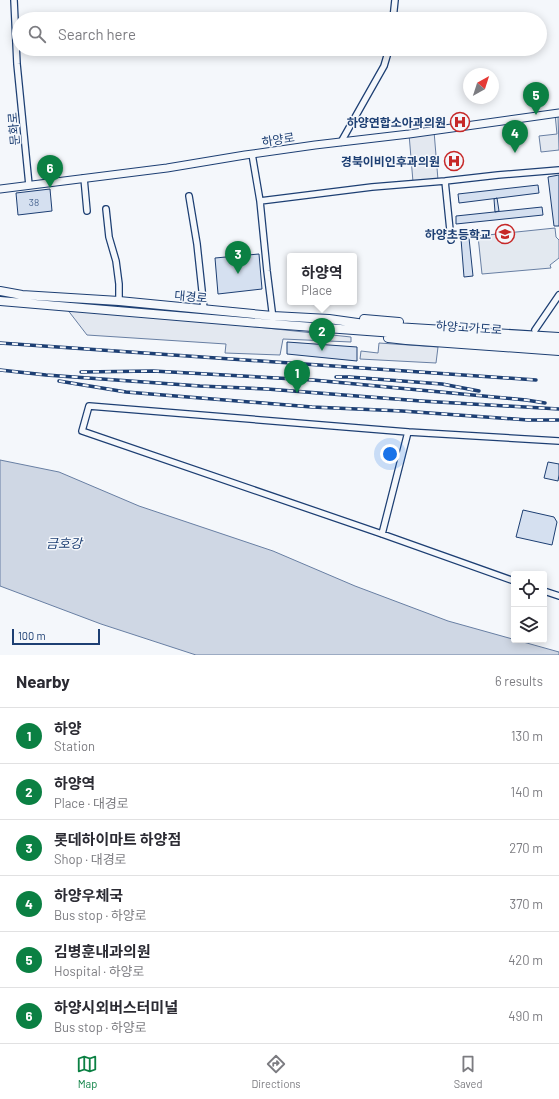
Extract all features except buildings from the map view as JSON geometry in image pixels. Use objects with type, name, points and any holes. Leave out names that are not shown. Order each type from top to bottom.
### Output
[{"type":"main road","name":"대경로","points":[[0,291],[204,309],[352,330],[378,329]]},
{"type":"main road","name":"대경로","points":[[0,302],[273,320],[329,319],[378,329]]},
{"type":"main road","points":[[329,319],[345,317],[409,323],[559,332]]},
{"type":"main road","name":"하양고가도로","points":[[378,329],[559,337]]},
{"type":"main road","name":"하양고가도로","points":[[378,329],[559,345]]},
{"type":"main road","points":[[352,330],[368,335],[406,340],[559,351]]},
{"type":"street","name":"문화로","points":[[13,12],[14,0]]},
{"type":"street","points":[[394,12],[395,0]]},
{"type":"street","name":"문화로","points":[[16,56],[29,185]]},
{"type":"street","points":[[340,142],[384,66],[388,56]]},
{"type":"street","name":"하양로","points":[[0,189],[167,168],[252,154],[413,134],[559,113]]},
{"type":"street","points":[[252,154],[260,201],[273,320]]},
{"type":"street","points":[[260,201],[372,186],[445,181],[559,170]]},
{"type":"street","points":[[84,178],[88,211]]},
{"type":"street","points":[[445,181],[451,240]]},
{"type":"street","points":[[189,196],[197,244],[204,309]]},
{"type":"street","points":[[106,209],[109,237],[117,269],[119,301]]},
{"type":"street","points":[[535,330],[559,295]]},
{"type":"street","points":[[511,580],[82,431],[89,406],[408,432],[559,441]]},
{"type":"street","points":[[382,534],[408,432]]},
{"type":"street","points":[[547,592],[559,596]]},
{"type":"shaded area","points":[[555,114],[558,114],[559,150],[541,152],[539,136],[557,134]]},
{"type":"shaded area","points":[[434,131],[438,180],[413,182],[409,134]]},
{"type":"shaded area","points":[[555,228],[556,237],[559,240],[559,258],[550,265],[551,268],[482,274],[478,236]]},
{"type":"shaded area","points":[[67,309],[351,337],[351,342],[283,339],[280,355],[225,353],[226,344],[87,335]]},
{"type":"shaded area","points":[[379,343],[438,347],[436,363],[360,359],[361,351],[378,353]]},
{"type":"water","name":"금호강","points":[[0,460],[59,472],[139,506],[273,551],[355,586],[448,621],[511,639],[511,643],[527,643],[559,652],[559,655],[196,655],[101,624],[0,586]]},
{"type":"railway","points":[[0,343],[536,380]]},
{"type":"railway","points":[[0,370],[46,375],[200,386],[267,389],[421,401],[559,409]]},
{"type":"railway","points":[[81,372],[153,371],[313,380],[545,403]]},
{"type":"railway","points":[[336,377],[442,384],[479,391]]},
{"type":"railway","points":[[59,381],[126,392],[312,407],[402,411],[528,420],[559,420]]},
{"type":"place","name":"김병훈내과의원","points":[[536,115]]},
{"type":"place","name":"하양연합소아과의원","points":[[460,122]]},
{"type":"place","name":"하양우체국","points":[[515,153]]},
{"type":"place","name":"경북이비인후과의원","points":[[454,161]]},
{"type":"place","name":"하양시외버스터미널","points":[[50,188]]},
{"type":"place","name":"하양초등학교","points":[[505,234]]},
{"type":"place","name":"롯데하이마트 하양점","points":[[238,274]]},
{"type":"place","name":"하양역","points":[[322,351]]},
{"type":"place","name":"하양","points":[[297,393]]}]
